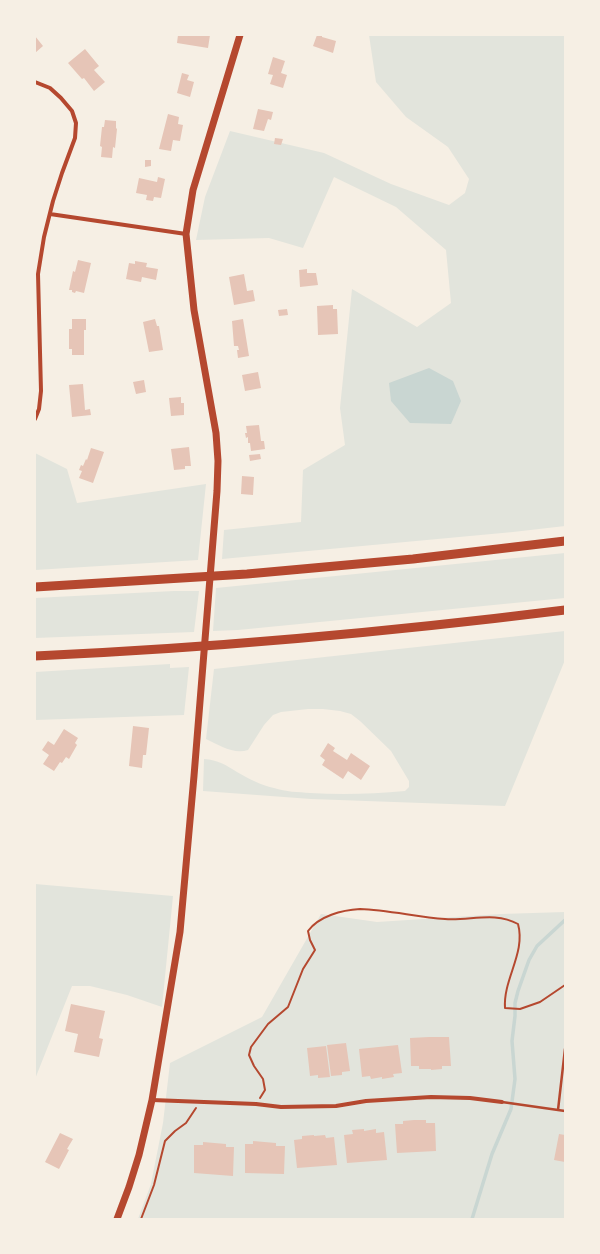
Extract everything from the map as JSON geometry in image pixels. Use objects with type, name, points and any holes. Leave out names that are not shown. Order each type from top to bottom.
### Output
[{"type":"highway","points":[[35,587],[247,574],[433,556],[565,541]]},
{"type":"highway","points":[[35,656],[237,644],[401,629],[565,610]]},
{"type":"main road","points":[[117,1219],[140,1152],[152,1100],[180,932],[218,470],[216,428],[194,310],[186,234],[193,190],[240,35]]},
{"type":"street","points":[[35,82],[50,88],[61,98],[72,111],[76,123],[75,138],[62,173],[50,214],[38,274],[36,300],[41,390],[39,409],[35,419]]},
{"type":"street","points":[[50,214],[186,234]]},
{"type":"street","points":[[152,1100],[256,1104],[281,1107],[336,1106],[366,1101],[431,1097],[470,1098],[502,1102]]},
{"type":"lane","points":[[558,1110],[565,1049]]},
{"type":"lane","points":[[502,1102],[565,1111]]},
{"type":"path","points":[[256,1104],[265,1090],[263,1079],[254,1066],[249,1055],[251,1047],[268,1024],[288,1007],[303,969],[315,950],[310,940],[308,931],[312,925],[335,914],[346,910],[360,908],[446,919],[484,916],[509,919],[518,924],[520,933],[519,948],[507,985],[505,999],[506,1008],[520,1008],[540,1002],[565,985]]},
{"type":"path","points":[[141,1219],[154,1185],[165,1141],[186,1123],[200,1103]]},
{"type":"shaded area","points":[[369,35],[565,35],[565,526],[222,559],[224,530],[301,522],[303,470],[345,445],[340,408],[352,289],[417,327],[451,303],[446,250],[396,207],[334,177],[303,248],[269,238],[196,240],[205,197],[230,131],[324,153],[391,184],[449,205],[465,193],[469,179],[448,147],[406,117],[376,82]]},
{"type":"shaded area","points":[[429,368],[453,381],[461,401],[451,424],[410,423],[391,401],[389,383]]},
{"type":"shaded area","points":[[35,453],[67,469],[77,503],[206,484],[198,560],[35,570]]},
{"type":"shaded area","points":[[565,553],[565,598],[238,630],[213,631],[216,588]]},
{"type":"shaded area","points":[[199,591],[194,632],[35,638],[35,598]]},
{"type":"shaded area","points":[[565,631],[565,660],[505,806],[311,799],[203,791],[204,759],[222,763],[260,784],[288,791],[322,794],[358,794],[405,791],[409,787],[409,781],[391,751],[360,721],[351,714],[340,711],[308,709],[281,712],[273,715],[264,725],[248,750],[237,751],[227,749],[206,739],[214,669]]},
{"type":"shaded area","points":[[170,664],[170,668],[189,667],[184,715],[35,720],[35,672]]},
{"type":"shaded area","points":[[35,884],[173,896],[162,1007],[127,995],[90,986],[72,986],[35,1079]]},
{"type":"shaded area","points":[[565,912],[565,1219],[138,1219],[151,1184],[163,1123],[170,1063],[262,1017],[321,914],[377,922],[501,914]]},
{"type":"building","points":[[178,35],[210,35],[208,48],[177,43]]},
{"type":"building","points":[[317,35],[322,35],[322,37],[336,41],[333,53],[313,46]]},
{"type":"building","points":[[35,36],[43,46],[35,53]]},
{"type":"building","points":[[85,49],[99,66],[94,70],[105,82],[94,91],[84,78],[82,79],[68,63]]},
{"type":"building","points":[[273,57],[285,61],[281,73],[287,75],[283,88],[270,84],[273,75],[268,74]]},
{"type":"building","points":[[182,73],[189,75],[187,80],[194,82],[190,97],[177,93]]},
{"type":"building","points":[[258,109],[273,112],[271,120],[268,119],[264,131],[253,129]]},
{"type":"building","points":[[168,114],[179,117],[178,124],[183,125],[180,141],[173,140],[171,151],[159,149]]},
{"type":"building","points":[[105,120],[116,121],[117,129],[115,148],[113,147],[112,158],[101,157],[102,147],[100,146],[102,127],[104,127]]},
{"type":"building","points":[[275,138],[283,139],[281,145],[274,144]]},
{"type":"building","points":[[145,160],[151,160],[151,166],[145,167]]},
{"type":"building","points":[[158,177],[165,179],[161,198],[154,197],[153,201],[146,200],[147,195],[136,193],[139,178],[157,182]]},
{"type":"building","points":[[78,260],[91,263],[84,293],[76,291],[75,293],[72,292],[72,290],[69,290],[73,271],[75,272]]},
{"type":"building","points":[[135,261],[147,263],[146,267],[158,269],[156,280],[142,277],[141,282],[126,279],[129,263],[135,264]]},
{"type":"building","points":[[307,269],[307,273],[316,273],[318,285],[300,287],[299,270]]},
{"type":"building","points":[[244,274],[247,291],[253,290],[255,301],[234,305],[229,277]]},
{"type":"building","points":[[333,305],[333,309],[337,309],[338,334],[318,335],[317,306]]},
{"type":"building","points":[[287,309],[288,315],[279,316],[278,310]]},
{"type":"building","points":[[72,319],[86,319],[86,330],[84,330],[84,355],[72,355],[72,349],[69,349],[69,329],[72,329]]},
{"type":"building","points":[[155,319],[157,326],[159,326],[163,350],[149,352],[143,322]]},
{"type":"building","points":[[243,319],[249,356],[238,358],[237,350],[239,350],[238,346],[234,346],[232,321]]},
{"type":"building","points":[[258,372],[261,388],[245,391],[242,375]]},
{"type":"building","points":[[144,380],[146,392],[136,394],[133,382]]},
{"type":"building","points":[[83,384],[85,410],[90,409],[91,415],[72,417],[69,385]]},
{"type":"building","points":[[181,397],[181,403],[184,403],[184,415],[171,416],[169,398]]},
{"type":"building","points":[[259,425],[261,441],[264,441],[265,449],[251,451],[250,443],[248,443],[248,437],[246,438],[245,433],[247,433],[246,426]]},
{"type":"building","points":[[189,447],[191,466],[185,466],[185,469],[174,470],[171,449]]},
{"type":"building","points":[[91,448],[104,452],[93,483],[79,478],[82,471],[79,470],[81,465],[83,466],[86,459],[87,460]]},
{"type":"building","points":[[260,454],[261,459],[250,461],[249,455]]},
{"type":"building","points":[[242,476],[254,477],[253,495],[241,494]]},
{"type":"building","points":[[133,726],[149,728],[146,755],[143,755],[142,768],[129,766]]},
{"type":"building","points":[[64,729],[78,738],[75,743],[77,745],[69,759],[66,757],[62,763],[60,762],[54,771],[43,764],[49,755],[42,750],[48,741],[54,745]]},
{"type":"building","points":[[328,743],[335,748],[333,751],[347,760],[351,753],[370,766],[361,780],[348,771],[343,779],[322,765],[325,760],[320,756]]},
{"type":"building","points":[[71,1004],[105,1011],[99,1038],[103,1039],[99,1057],[74,1052],[78,1034],[65,1031]]},
{"type":"building","points":[[449,1037],[451,1066],[442,1066],[442,1069],[431,1070],[419,1069],[419,1066],[411,1066],[410,1038]]},
{"type":"building","points":[[346,1043],[350,1071],[342,1072],[342,1075],[331,1076],[327,1045]]},
{"type":"building","points":[[398,1045],[402,1073],[393,1074],[394,1077],[382,1079],[382,1077],[371,1079],[370,1076],[362,1077],[359,1049]]},
{"type":"building","points":[[326,1046],[330,1077],[318,1078],[318,1075],[310,1076],[307,1048]]},
{"type":"building","points":[[426,1120],[426,1123],[435,1123],[436,1151],[397,1153],[395,1124],[403,1124],[403,1121]]},
{"type":"building","points":[[364,1129],[364,1131],[376,1129],[376,1133],[384,1132],[387,1160],[347,1163],[344,1135],[353,1134],[352,1130]]},
{"type":"building","points":[[60,1133],[73,1139],[67,1149],[69,1150],[59,1169],[45,1162]]},
{"type":"building","points":[[559,1134],[565,1135],[565,1162],[554,1160]]},
{"type":"building","points":[[325,1135],[326,1138],[334,1137],[337,1165],[297,1168],[294,1140],[302,1139],[302,1136]]},
{"type":"building","points":[[253,1141],[276,1143],[276,1146],[285,1146],[284,1174],[245,1173],[245,1144],[253,1144]]},
{"type":"building","points":[[203,1142],[226,1144],[226,1147],[234,1147],[233,1176],[194,1173],[194,1145],[203,1145]]},
{"type":"waterway","points":[[472,1219],[492,1154],[511,1109],[515,1079],[512,1041],[515,1003],[518,991],[529,960],[537,946],[565,920]]}]
